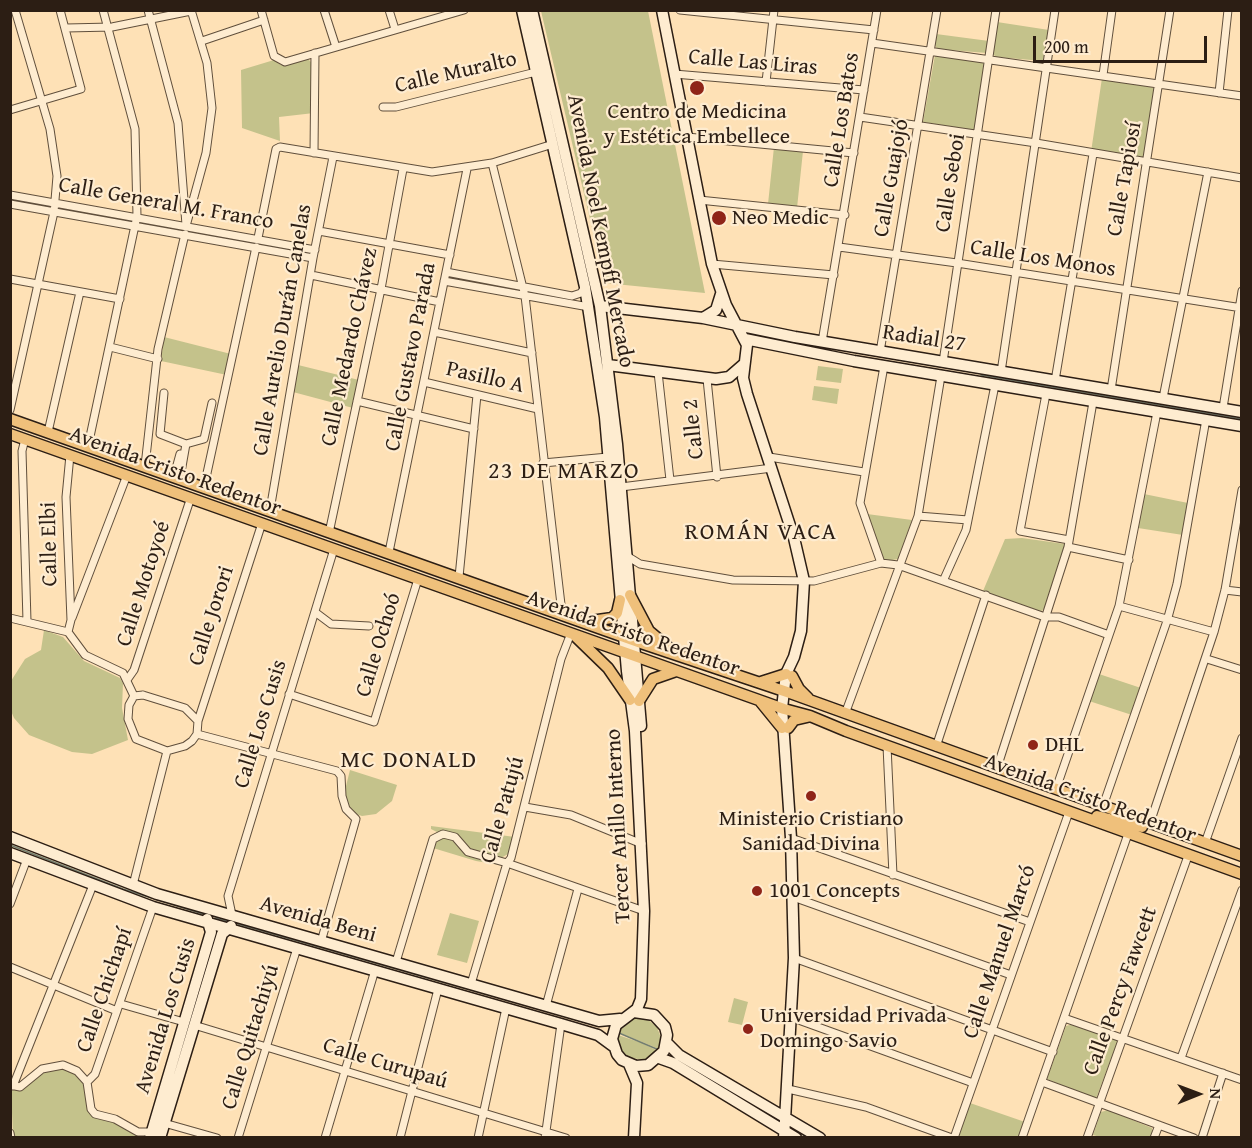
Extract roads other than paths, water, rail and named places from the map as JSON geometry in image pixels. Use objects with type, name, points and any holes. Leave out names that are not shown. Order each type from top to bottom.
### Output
[{"type":"main road","name":"Avenida Cristo Redentor","points":[[10,418],[329,533],[582,620],[629,639],[787,692],[1242,856]]},
{"type":"main road","name":"Avenida Cristo Redentor","points":[[10,434],[785,710],[810,716],[1242,874]]},
{"type":"main road","points":[[221,508],[242,511],[318,537],[325,537],[329,533]]},
{"type":"main road","points":[[338,550],[346,544],[438,574],[459,577]]},
{"type":"main road","points":[[582,620],[612,618],[625,598],[649,631],[681,657]]},
{"type":"main road","points":[[572,633],[608,668],[634,700],[653,679],[677,671]]},
{"type":"main road","points":[[761,684],[789,675],[799,689],[813,702]]},
{"type":"main road","points":[[761,684],[771,689],[772,696],[769,700],[761,701]]},
{"type":"main road","points":[[761,701],[785,728],[794,720],[810,716]]},
{"type":"main road","points":[[810,716],[802,711],[801,705],[803,702],[813,702]]},
{"type":"main road","points":[[1073,813],[1142,827],[1141,821],[1131,816]]},
{"type":"main road","points":[[1162,846],[1151,837],[1152,830],[1210,845]]},
{"type":"street","points":[[10,410],[54,212],[57,176],[55,149],[15,10]]},
{"type":"street","points":[[10,110],[81,89],[60,10]]},
{"type":"street","points":[[88,446],[137,226],[135,129],[104,10]]},
{"type":"street","points":[[148,10],[178,123],[186,226]]},
{"type":"street","points":[[261,10],[274,56],[285,62],[464,10]]},
{"type":"street","points":[[324,10],[336,47]]},
{"type":"street","points":[[388,10],[394,29]]},
{"type":"street","name":"Avenida Noel Kempff Mercado","points":[[522,10],[553,144],[568,187],[585,287],[594,307],[621,487],[628,572],[625,598]]},
{"type":"street","name":"Avenida Noel Kempff Mercado","points":[[532,10],[568,187],[608,364],[606,391],[608,457],[629,639]]},
{"type":"street","points":[[662,10],[712,264],[721,293],[745,339],[745,386],[799,555],[804,581],[801,631],[789,675],[785,710],[794,958],[785,1127]]},
{"type":"street","points":[[680,10],[874,30]]},
{"type":"street","points":[[766,82],[774,10]]},
{"type":"street","name":"Calle Los Batos","points":[[822,342],[845,215],[877,10]]},
{"type":"street","name":"Calle Guajojó","points":[[880,352],[919,126],[936,10]]},
{"type":"street","name":"Calle Seboi","points":[[943,362],[996,10]]},
{"type":"street","points":[[1001,372],[1054,10]]},
{"type":"street","points":[[1103,75],[1112,10]]},
{"type":"street","name":"Calle Tapiosí","points":[[1118,397],[1125,291],[1170,10]]},
{"type":"street","points":[[1219,93],[1228,10]]},
{"type":"street","points":[[66,28],[151,21],[191,11],[202,41],[212,108],[206,153],[186,226]]},
{"type":"street","points":[[202,41],[264,20]]},
{"type":"street","points":[[872,44],[1242,96]]},
{"type":"street","points":[[314,153],[315,53]]},
{"type":"street","name":"Calle Muralto","points":[[383,107],[396,107],[536,72]]},
{"type":"street","name":"Calle Las Liras","points":[[675,74],[864,90]]},
{"type":"street","points":[[860,117],[1036,143],[1242,178]]},
{"type":"street","points":[[687,136],[854,153]]},
{"type":"street","points":[[258,238],[276,148],[432,172],[467,169],[553,144]]},
{"type":"street","points":[[1055,381],[1093,154]]},
{"type":"street","name":"Calle Aurelio Durán Canelas","points":[[270,510],[313,258],[333,157]]},
{"type":"street","points":[[492,163],[524,292],[562,613]]},
{"type":"street","name":"Calle Medardo Chávez","points":[[329,533],[404,169]]},
{"type":"street","name":"Calle Gustavo Parada","points":[[389,552],[467,169]]},
{"type":"street","points":[[1163,398],[1208,172]]},
{"type":"street","name":"Calle General M. Franco","points":[[10,195],[137,216],[315,250]]},
{"type":"street","points":[[699,200],[845,215]]},
{"type":"street","name":"Calle General M. Franco","points":[[10,204],[313,258]]},
{"type":"street","points":[[319,231],[450,255]]},
{"type":"street","points":[[144,466],[158,359],[185,234]]},
{"type":"street","points":[[289,254],[290,245]]},
{"type":"street","points":[[204,487],[256,247]]},
{"type":"street","name":"Calle Los Monos","points":[[839,247],[1071,280],[1125,291],[1240,308]]},
{"type":"street","points":[[712,264],[834,275]]},
{"type":"street","points":[[446,272],[594,307]]},
{"type":"street","points":[[311,275],[440,302]]},
{"type":"street","points":[[10,279],[120,299]]},
{"type":"street","points":[[444,281],[572,296],[581,293],[585,287]]},
{"type":"street","points":[[1223,408],[1242,291]]},
{"type":"street","points":[[48,432],[80,292]]},
{"type":"street","points":[[703,318],[716,310],[721,293]]},
{"type":"street","name":"Radial 27","points":[[594,307],[703,318],[737,327],[1055,381],[1118,397],[1157,412],[1242,426]]},
{"type":"street","points":[[434,332],[532,353]]},
{"type":"street","points":[[725,378],[736,372],[746,359],[773,343],[775,338],[788,336]]},
{"type":"street","name":"Radial 27","points":[[745,339],[860,362],[1093,402],[1118,397],[1163,398],[1242,412]]},
{"type":"street","points":[[110,347],[158,359]]},
{"type":"street","points":[[860,362],[868,358],[865,349]]},
{"type":"street","points":[[880,352],[874,358],[881,365],[864,472],[861,508],[881,563]]},
{"type":"street","points":[[608,364],[707,379],[725,378],[737,380],[745,386]]},
{"type":"street","points":[[658,372],[670,480]]},
{"type":"street","points":[[845,714],[898,565],[918,516],[941,376]]},
{"type":"street","name":"Calle 2","points":[[707,379],[717,477]]},
{"type":"street","name":"Pasillo A","points":[[424,382],[538,410]]},
{"type":"street","points":[[944,579],[968,520],[994,385]]},
{"type":"street","points":[[164,393],[160,434],[184,443],[204,440],[212,404]]},
{"type":"street","points":[[1046,394],[1020,531],[1129,560]]},
{"type":"street","points":[[459,577],[477,395]]},
{"type":"street","points":[[357,401],[474,429]]},
{"type":"street","points":[[997,768],[1068,544],[1093,402]]},
{"type":"street","points":[[1056,789],[1119,606],[1157,412]]},
{"type":"street","points":[[1103,806],[1167,621],[1177,584],[1206,419]]},
{"type":"street","points":[[26,439],[22,451],[27,621]]},
{"type":"street","points":[[177,477],[184,443]]},
{"type":"street","name":"Calle Elbi","points":[[68,632],[71,620],[66,497],[70,455]]},
{"type":"street","points":[[543,463],[608,457]]},
{"type":"street","points":[[621,487],[670,480],[717,477],[770,463],[864,472]]},
{"type":"street","points":[[71,620],[127,475]]},
{"type":"street","points":[[1150,823],[1207,659],[1225,590],[1242,490]]},
{"type":"street","name":"Calle Motoyoé","points":[[127,680],[134,670],[191,497]]},
{"type":"street","points":[[918,516],[968,520]]},
{"type":"street","name":"Calle Jorori","points":[[198,721],[262,523]]},
{"type":"street","name":"Calle Los Cusis","points":[[232,915],[228,896],[330,563],[338,550]]},
{"type":"street","points":[[627,556],[640,564],[733,580],[804,581],[881,563],[898,565],[944,579],[1045,616],[1059,617],[1109,635]]},
{"type":"street","points":[[628,572],[640,564]]},
{"type":"street","name":"Calle Ochoó","points":[[289,694],[374,722],[418,579]]},
{"type":"street","points":[[1225,590],[1242,592]]},
{"type":"street","points":[[936,747],[986,595]]},
{"type":"street","points":[[1119,606],[1214,632]]},
{"type":"street","points":[[315,612],[331,624],[369,626]]},
{"type":"street","points":[[10,618],[68,632],[84,655],[119,670],[127,680],[134,696],[128,712],[133,735],[141,741],[167,751],[185,746],[197,734],[198,721],[177,703],[143,695],[134,696]]},
{"type":"street","points":[[559,628],[565,645]]},
{"type":"street","name":"Calle Patujú","points":[[471,984],[525,807],[565,645],[572,633]]},
{"type":"street","name":"Tercer Anillo Interno","points":[[629,639],[646,845],[647,996],[654,1015]]},
{"type":"street","points":[[1207,659],[1242,670]]},
{"type":"street","name":"Tercer Anillo Interno","points":[[634,700],[644,911],[642,992],[634,1012]]},
{"type":"street","points":[[197,734],[337,771],[341,776],[342,796],[346,809],[357,819],[321,942]]},
{"type":"street","points":[[1210,845],[1242,738]]},
{"type":"street","points":[[887,746],[893,875]]},
{"type":"street","points":[[133,885],[167,751]]},
{"type":"street","points":[[525,807],[571,815],[642,844]]},
{"type":"street","name":"Calle Manuel Marcó","points":[[952,1137],[1030,922],[1073,813]]},
{"type":"street","points":[[396,963],[433,839],[443,834],[455,837],[468,852],[507,863],[644,911]]},
{"type":"street","points":[[1022,1137],[1128,834]]},
{"type":"street","name":"Avenida Beni","points":[[10,837],[133,885],[321,942],[599,1021],[620,1019]]},
{"type":"street","points":[[791,838],[1030,922]]},
{"type":"street","name":"Avenida Beni","points":[[10,852],[153,907],[598,1035],[614,1046]]},
{"type":"street","name":"Calle Percy Fawcett","points":[[1087,1137],[1188,856]]},
{"type":"street","points":[[10,904],[27,859]]},
{"type":"street","points":[[93,885],[12,1085],[23,1086],[42,1069],[58,1064],[73,1069],[87,1082],[91,1109],[95,1114],[115,1119],[138,1132],[154,1136]]},
{"type":"street","points":[[546,1006],[578,889]]},
{"type":"street","points":[[1181,1058],[1242,890]]},
{"type":"street","points":[[212,909],[228,896]]},
{"type":"street","points":[[793,897],[1011,975]]},
{"type":"street","name":"Calle Chichapí","points":[[87,1082],[95,1074],[153,907]]},
{"type":"street","name":"Avenida Los Cusis","points":[[212,909],[207,913],[215,939]]},
{"type":"street","name":"Avenida Los Cusis","points":[[154,1136],[215,939],[229,928],[233,922],[232,915]]},
{"type":"street","name":"Calle Quitachiyú","points":[[238,1137],[268,1047],[297,948]]},
{"type":"street","points":[[794,958],[1053,1052]]},
{"type":"street","name":"Calle Curupaú","points":[[10,968],[119,1007],[268,1047],[483,1113],[545,1135],[566,1137]]},
{"type":"street","points":[[325,1137],[375,970]]},
{"type":"street","points":[[400,1137],[438,989]]},
{"type":"street","points":[[478,1137],[506,1008]]},
{"type":"street","points":[[629,1064],[648,1065],[659,1058],[667,1043],[665,1027],[654,1015],[634,1012],[620,1019],[613,1032],[617,1054],[629,1064],[638,1083],[634,1137]]},
{"type":"street","points":[[792,1018],[973,1083]]},
{"type":"street","points":[[1064,1018],[1242,1080]]},
{"type":"street","points":[[545,1135],[561,1024]]},
{"type":"street","points":[[667,1043],[679,1055],[785,1127],[796,1137]]},
{"type":"street","name":"Avenida Los Cusis","points":[[154,1136],[164,1124],[183,1044]]},
{"type":"street","points":[[659,1058],[673,1063],[785,1127],[820,1137]]},
{"type":"street","points":[[639,1137],[644,1078],[648,1065]]},
{"type":"street","points":[[1202,1137],[1223,1073]]},
{"type":"street","points":[[1042,1082],[1194,1137]]},
{"type":"street","points":[[788,1089],[866,1107],[952,1137]]},
{"type":"street","points":[[164,1124],[217,1137]]},
{"type":"street","points":[[1155,1137],[1159,1125]]},
{"type":"waterway","points":[[981,375],[1242,419]]},
{"type":"waterway","points":[[10,845],[123,889],[203,914]]},
{"type":"waterway","points":[[215,918],[227,921]]},
{"type":"waterway","points":[[238,924],[587,1023]]},
{"type":"waterway","points":[[619,1033],[659,1050]]},
{"type":"waterway","points":[[747,1102],[781,1122]]},
{"type":"waterway","points":[[791,1127],[808,1138]]},
{"type":"place","name":"Centro de Medicina y Estética Embellece","points":[[697,88]]},
{"type":"place","name":"Neo Medic","points":[[719,218]]},
{"type":"place","name":"DHL","points":[[1033,745]]},
{"type":"place","name":"Ministerio Cristiano Sanidad Divina","points":[[811,796]]},
{"type":"place","name":"1001 Concepts","points":[[757,891]]},
{"type":"place","name":"Universidad Privada Domingo Savio","points":[[748,1029]]},
{"type":"district","name":"23 DE MARZO","points":[[564,472]]},
{"type":"district","name":"ROMÁN VACA","points":[[761,533]]},
{"type":"district","name":"MC DONALD","points":[[409,761]]}]
